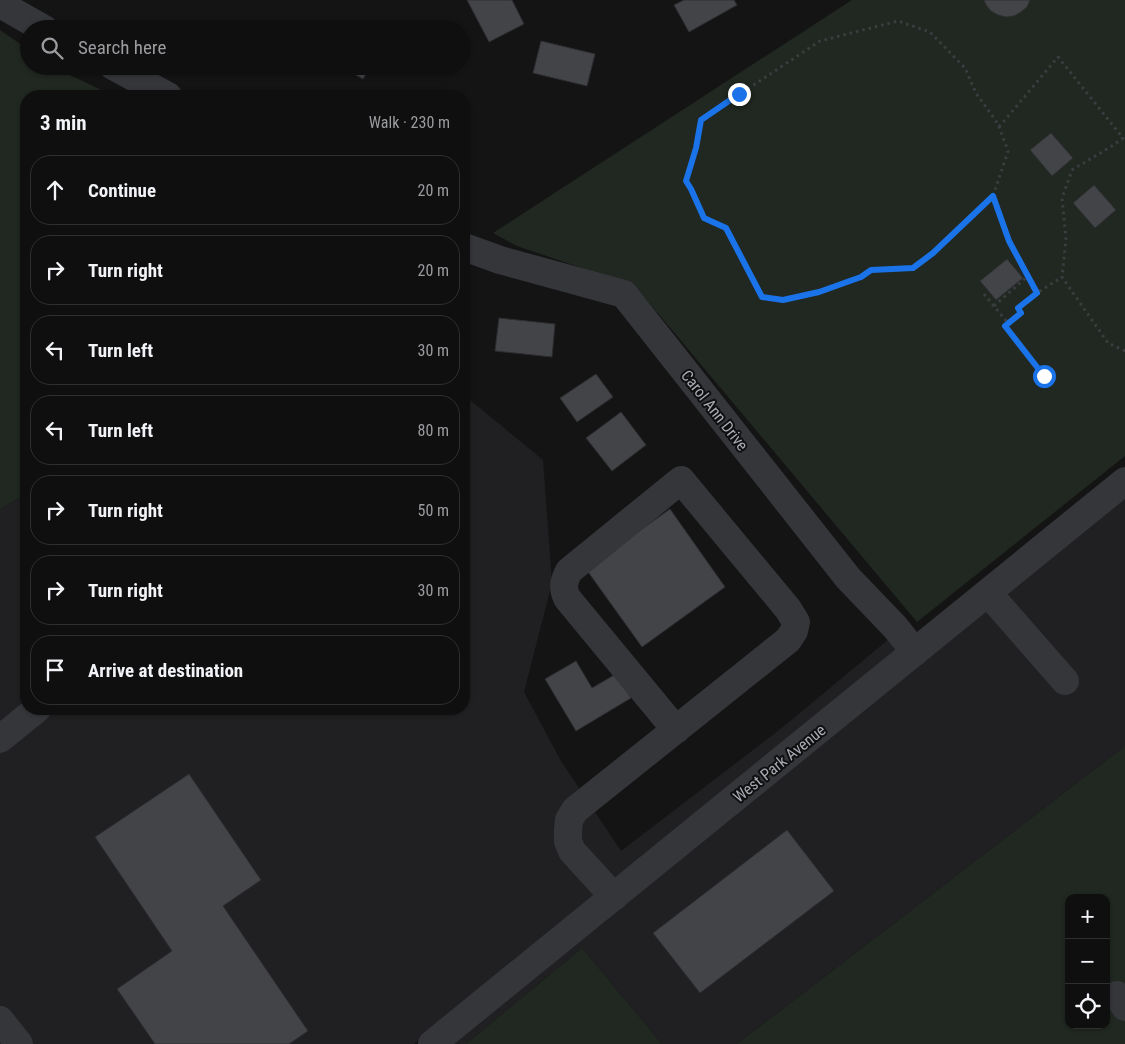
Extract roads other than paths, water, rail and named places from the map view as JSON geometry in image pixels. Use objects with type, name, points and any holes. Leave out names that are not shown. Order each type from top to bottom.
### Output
[{"type":"street","points":[[0,4],[28,20]]},
{"type":"street","points":[[130,75],[157,90]]},
{"type":"street","name":"Carol Ann Drive","points":[[470,249],[500,260],[624,294],[848,578],[895,627],[915,652]]},
{"type":"street","points":[[614,897],[572,851],[568,841],[569,820],[575,810],[676,730],[788,640],[794,631],[796,622],[788,609],[681,480],[569,571],[564,591],[567,598],[676,730]]},
{"type":"street","name":"West Park Avenue","points":[[432,1044],[1125,480]]},
{"type":"street","points":[[988,593],[1064,682]]},
{"type":"street","points":[[0,739],[29,715]]},
{"type":"street","points":[[0,1020],[19,1044]]}]
